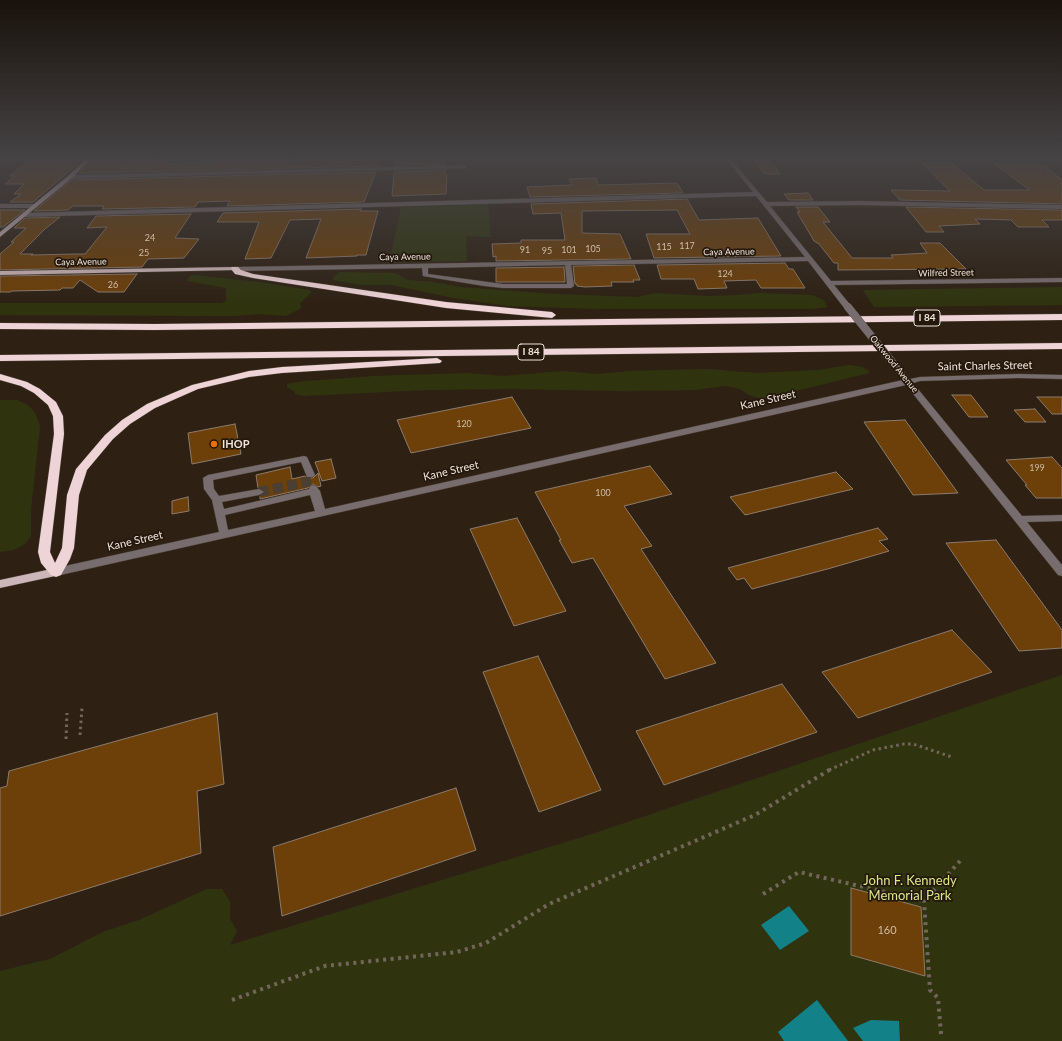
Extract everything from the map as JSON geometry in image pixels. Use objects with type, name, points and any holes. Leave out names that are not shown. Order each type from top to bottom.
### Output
[{"type":"highway","points":[[235,269],[238,272],[252,276],[468,308],[526,314],[604,316],[659,321]]},
{"type":"highway","name":"I 84","points":[[0,326],[155,326],[1062,317]]},
{"type":"highway","name":"I 84","points":[[0,358],[1062,346]]},
{"type":"highway","points":[[0,377],[24,384],[41,394],[52,404],[58,416],[59,434],[44,552],[47,563],[56,572],[64,559],[68,548],[75,486],[88,460],[104,442],[126,422],[151,406],[173,396],[223,379],[269,371],[494,358],[554,352]]},
{"type":"main road","points":[[0,235],[35,206]]},
{"type":"main road","name":"Caya Avenue","points":[[0,273],[235,269]]},
{"type":"main road","name":"Kane Street","points":[[0,584],[56,572]]},
{"type":"street","points":[[0,206],[35,206]]},
{"type":"street","points":[[24,215],[353,206]]},
{"type":"street","name":"Oakwood Avenue","points":[[767,206],[1062,572]]},
{"type":"street","points":[[990,206],[1062,207]]},
{"type":"street","name":"Caya Avenue","points":[[235,269],[810,259]]},
{"type":"street","points":[[425,266],[425,274],[491,285],[571,286],[568,264]]},
{"type":"street","name":"Wilfred Street","points":[[830,283],[1062,280]]},
{"type":"street","name":"Saint Charles Street","points":[[908,382],[931,378],[1062,377]]},
{"type":"street","name":"Kane Street","points":[[56,572],[908,382]]},
{"type":"street","points":[[224,534],[217,500],[209,489],[208,478],[304,458],[310,475]]},
{"type":"street","points":[[219,513],[314,490],[321,513]]},
{"type":"street","points":[[217,500],[259,492]]},
{"type":"street","points":[[1020,519],[1062,518]]},
{"type":"path","points":[[80,735],[82,708]]},
{"type":"path","points":[[66,739],[67,713]]},
{"type":"path","points":[[232,1000],[325,966],[457,952],[486,943],[549,904],[755,815],[832,768],[873,750],[904,744],[913,744],[952,757]]},
{"type":"path","points":[[941,1034],[938,998],[930,990],[924,902],[960,861]]},
{"type":"path","points":[[764,894],[799,872],[924,902]]},
{"type":"green space","points":[[488,206],[491,237],[466,236],[467,261],[389,263],[401,207]]},
{"type":"green space","points":[[339,272],[395,273],[408,280],[433,282],[460,287],[555,294],[637,297],[657,293],[706,296],[760,293],[812,295],[824,300],[827,307],[813,309],[597,309],[508,306],[453,298],[392,285],[361,285],[333,280]]},
{"type":"green space","points":[[193,275],[259,282],[309,290],[312,292],[300,303],[301,308],[286,316],[258,314],[232,316],[0,315],[0,303],[222,303],[226,301],[226,288],[187,281],[190,276]]},
{"type":"green space","points":[[1062,287],[1062,305],[874,307],[863,290]]},
{"type":"green space","points":[[849,365],[862,367],[869,371],[869,373],[763,399],[749,395],[740,389],[726,386],[694,390],[426,390],[303,396],[295,394],[295,392],[287,387],[287,384],[291,383],[374,376],[469,373],[503,376],[563,371],[597,374],[630,371],[708,369],[756,373],[819,370]]},
{"type":"green space","points":[[0,400],[17,400],[28,405],[35,413],[40,426],[31,509],[31,536],[25,544],[14,550],[0,552]]},
{"type":"green space","name":"John F. Kennedy Memorial Park","points":[[1062,675],[1062,1041],[0,1041],[0,971],[50,959],[103,932],[139,920],[207,889],[222,889],[230,902],[230,919],[237,931],[230,945],[592,834]]},
{"type":"water","points":[[789,906],[809,931],[780,950],[761,925]]},
{"type":"water","points":[[817,1000],[848,1041],[784,1041],[778,1032]]},
{"type":"water","points":[[871,1020],[899,1021],[900,1041],[863,1041],[853,1028]]},
{"type":"building","points":[[40,206],[196,206],[195,207],[102,209],[104,206],[73,206],[68,210],[34,211]]},
{"type":"building","points":[[531,206],[691,206],[699,220],[758,218],[781,256],[654,258],[646,234],[690,234],[677,210],[582,211],[582,233],[620,234],[631,259],[496,261],[496,256],[493,257],[492,244],[521,243],[521,240],[565,240],[561,213],[533,214]]},
{"type":"building","points":[[796,207],[818,207],[830,222],[823,222],[852,258],[893,258],[891,255],[927,253],[920,243],[940,243],[966,269],[838,270],[838,263],[834,263],[819,244],[814,241],[797,212],[800,212]]},
{"type":"building","points":[[906,207],[1062,210],[1062,220],[1042,220],[1049,227],[1018,227],[1011,220],[975,219],[980,224],[939,226],[944,232],[926,232]]},
{"type":"building","points":[[361,209],[360,211],[378,211],[366,255],[357,256],[306,258],[321,219],[290,220],[271,258],[245,259],[259,222],[217,222],[223,213]]},
{"type":"building","points":[[0,210],[25,210],[3,227],[0,227]]},
{"type":"building","points":[[191,214],[175,238],[199,239],[184,258],[148,259],[142,267],[0,270],[0,254],[14,242],[11,242],[26,228],[14,228],[25,218],[60,217],[45,229],[20,254],[85,254],[107,227],[87,228],[96,216]]},
{"type":"building","points":[[785,263],[789,269],[793,269],[805,288],[761,288],[756,280],[724,281],[727,288],[698,289],[694,279],[661,279],[657,265]]},
{"type":"building","points":[[634,265],[640,280],[633,280],[634,282],[611,282],[612,286],[585,287],[577,286],[577,284],[575,284],[573,266]]},
{"type":"building","points":[[564,267],[565,282],[496,282],[496,268]]},
{"type":"building","points":[[137,274],[124,292],[98,292],[80,280],[73,288],[62,288],[60,290],[0,292],[0,276]]},
{"type":"building","points":[[952,395],[971,395],[988,417],[969,417]]},
{"type":"building","points":[[512,397],[531,428],[411,453],[397,420]]},
{"type":"building","points":[[1037,397],[1062,397],[1062,414],[1052,414]]},
{"type":"building","points":[[1035,409],[1046,422],[1025,422],[1014,410]]},
{"type":"building","points":[[905,420],[958,493],[913,495],[864,422]]},
{"type":"building","name":"IHOP","points":[[235,424],[241,454],[192,464],[188,433]]},
{"type":"building","points":[[1052,457],[1062,468],[1062,498],[1036,498],[1006,460]]},
{"type":"building","points":[[331,459],[336,478],[322,481],[315,462]]},
{"type":"building","points":[[650,466],[672,494],[624,506],[652,546],[641,549],[716,663],[665,679],[593,558],[572,563],[535,492]]},
{"type":"building","points":[[290,467],[292,479],[305,476],[307,478],[313,478],[318,473],[321,486],[318,487],[313,484],[308,488],[260,499],[260,496],[265,491],[258,488],[256,475]]},
{"type":"building","points":[[836,472],[853,489],[745,515],[730,497]]},
{"type":"building","points":[[188,497],[189,511],[172,514],[172,501]]},
{"type":"building","points":[[517,518],[566,611],[514,626],[470,529]]},
{"type":"building","points":[[878,528],[888,539],[879,541],[889,551],[831,568],[752,589],[744,578],[737,580],[728,568]]},
{"type":"building","points":[[996,540],[1062,630],[1062,648],[1019,651],[946,543]]},
{"type":"building","points":[[952,630],[992,672],[858,718],[822,672]]},
{"type":"building","points":[[538,656],[601,790],[539,812],[483,672]]},
{"type":"building","points":[[782,684],[817,732],[664,785],[636,731]]},
{"type":"building","points":[[217,713],[224,784],[197,791],[201,853],[0,916],[0,788],[7,786],[9,771]]},
{"type":"building","points":[[456,788],[476,850],[282,916],[273,847]]},
{"type":"building","points":[[851,888],[921,907],[925,976],[851,955]]},
{"type":"tunnel","points":[[259,492],[311,481]]},
{"type":"place","name":"IHOP","points":[[214,444]]}]
